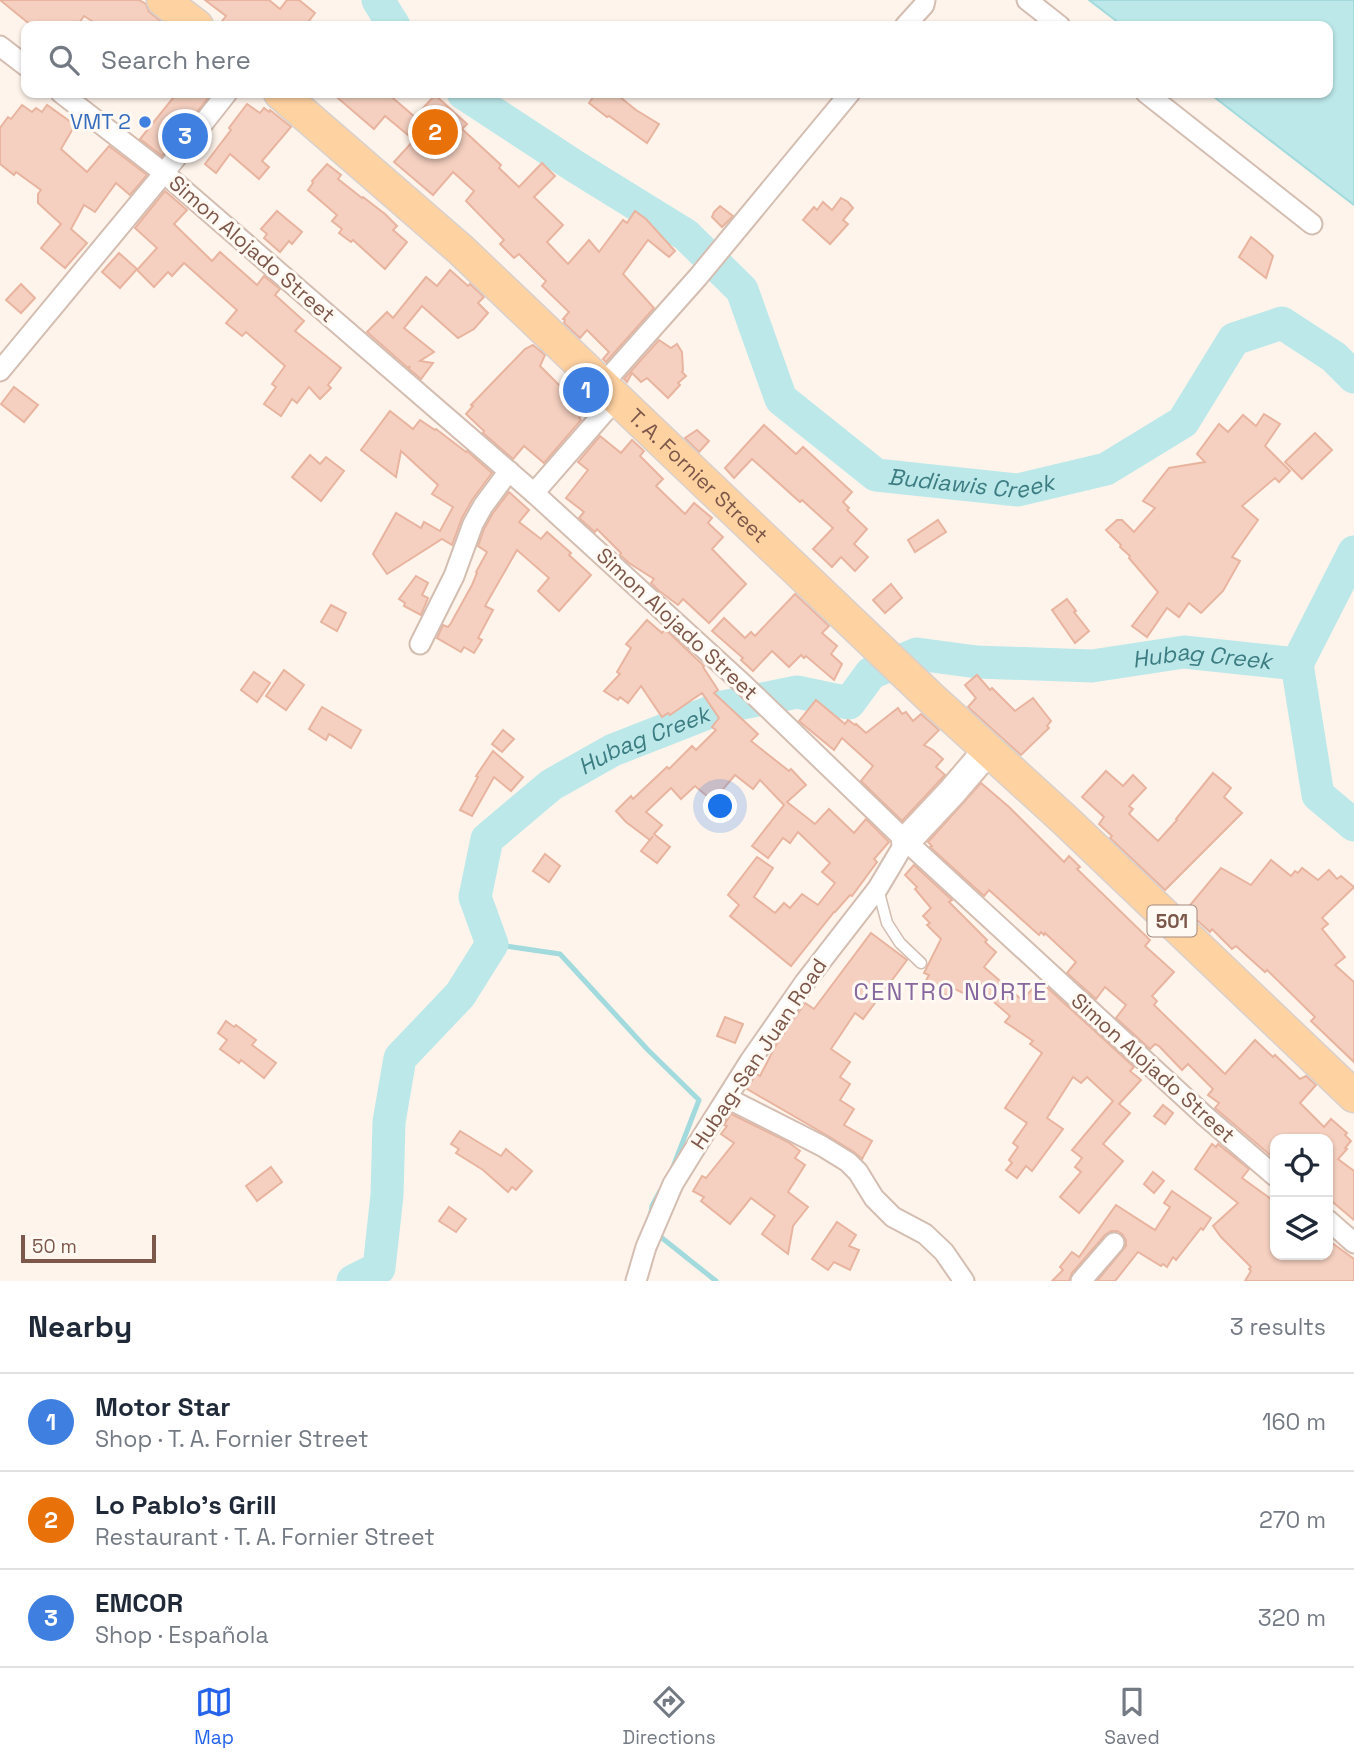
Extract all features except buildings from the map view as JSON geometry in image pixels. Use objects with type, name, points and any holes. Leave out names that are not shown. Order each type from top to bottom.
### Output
[{"type":"main road","points":[[163,0],[190,21]]},
{"type":"main road","name":"T. A. Fornier Street","points":[[286,98],[461,250],[988,750]]},
{"type":"main road","name":"501","points":[[988,750],[1354,1096]]},
{"type":"street","points":[[910,21],[924,5],[925,0]]},
{"type":"street","points":[[1027,0],[1054,21]]},
{"type":"street","points":[[0,46],[21,62]]},
{"type":"street","name":"Simon Alojado Street","points":[[67,98],[164,173],[534,493],[743,684],[906,841],[1205,1116],[1270,1172]]},
{"type":"street","points":[[0,370],[223,98]]},
{"type":"street","points":[[534,493],[698,277],[846,98]]},
{"type":"street","points":[[1152,98],[1312,224]]},
{"type":"street","points":[[420,643],[454,576],[473,524],[509,471]]},
{"type":"street","points":[[906,841],[988,750]]},
{"type":"street","name":"Hubag-San Juan Road","points":[[636,1281],[646,1247],[673,1184],[805,982],[878,888],[906,841]]},
{"type":"street","points":[[727,1098],[848,1162],[858,1172],[874,1198],[893,1217],[925,1234],[944,1252],[964,1281]]},
{"type":"street","points":[[1333,1224],[1354,1243]]},
{"type":"street","points":[[1082,1281],[1114,1243]]},
{"type":"lane","points":[[878,888],[887,923],[900,943],[921,963]]},
{"type":"water","points":[[1089,0],[1354,0],[1354,205],[1215,98],[1333,98],[1333,21],[1116,21]]},
{"type":"waterway","name":"Budiawis Creek","points":[[378,0],[391,21]]},
{"type":"waterway","name":"Budiawis Creek","points":[[471,98],[686,235],[742,290],[781,399],[876,475],[1018,490],[1106,469],[1183,422],[1234,339],[1282,323],[1334,357],[1354,377]]},
{"type":"waterway","points":[[1354,552],[1297,664],[1318,795],[1354,825]]},
{"type":"waterway","name":"Hubag Creek","points":[[353,1281],[379,1268],[387,1195],[389,1122],[400,1058],[460,995],[492,944],[475,897],[487,839],[551,785],[613,750],[723,707],[797,692],[849,703],[871,673],[917,654],[977,662],[1092,666],[1184,652],[1297,664]]},
{"type":"waterway","points":[[492,944],[560,954],[647,1049],[699,1100],[673,1167]]},
{"type":"waterway","points":[[650,1218],[652,1206],[660,1191]]},
{"type":"waterway","points":[[657,1234],[716,1281]]},
{"type":"place","name":"VMT 2","points":[[145,122]]},
{"type":"place","name":"Lo Pablo's Grill","points":[[435,132]]},
{"type":"place","name":"EMCOR","points":[[185,136]]},
{"type":"place","name":"Motor Star","points":[[586,390]]},
{"type":"district","name":"CENTRO NORTE","points":[[951,992]]}]
